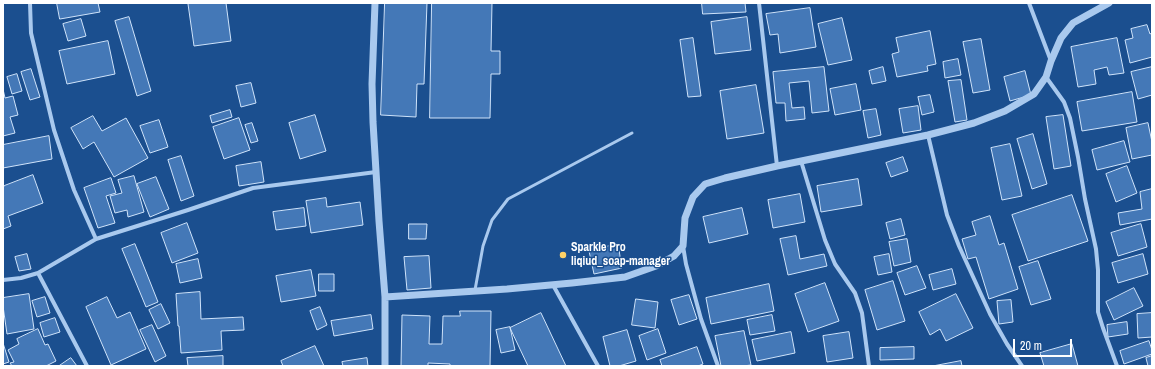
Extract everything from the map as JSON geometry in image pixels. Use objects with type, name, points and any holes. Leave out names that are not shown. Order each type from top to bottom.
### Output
[{"type":"street","points":[[30,3],[31,33],[54,130],[74,190],[96,239]]},
{"type":"street","points":[[375,3],[372,92],[385,297],[385,366]]},
{"type":"street","points":[[759,3],[777,166]]},
{"type":"street","points":[[1029,3],[1051,61]]},
{"type":"street","points":[[718,366],[701,319],[686,264],[683,246],[685,218],[693,197],[705,184],[777,166],[928,135],[974,123],[1005,111],[1034,94],[1046,77],[1061,38],[1073,23],[1109,3]]},
{"type":"street","points":[[1046,77],[1064,102],[1070,118],[1096,250],[1098,270],[1098,312],[1117,366]]},
{"type":"street","points":[[928,135],[947,215],[959,246],[990,314],[1007,344],[1022,366]]},
{"type":"street","points":[[802,161],[825,240],[832,258],[855,293],[862,313],[869,366]]},
{"type":"street","points":[[3,280],[21,278],[38,273],[96,239],[253,188],[376,172]]},
{"type":"street","points":[[385,297],[625,277],[656,266],[674,256],[683,246]]},
{"type":"street","points":[[38,273],[87,366]]},
{"type":"street","points":[[553,284],[598,366]]},
{"type":"lane","points":[[475,290],[483,246],[492,220],[508,199],[632,133]]},
{"type":"building","points":[[57,3],[98,3],[100,12],[60,19]]},
{"type":"building","points":[[226,3],[231,41],[194,46],[188,4]]},
{"type":"building","points":[[385,3],[427,3],[424,84],[417,84],[416,117],[381,115]]},
{"type":"building","points":[[432,3],[492,3],[491,51],[500,51],[500,74],[491,74],[490,118],[430,118]]},
{"type":"building","points":[[702,3],[745,3],[746,12],[703,14]]},
{"type":"building","points":[[810,8],[816,47],[780,53],[778,34],[770,35],[766,14]]},
{"type":"building","points":[[129,17],[151,91],[137,96],[115,21]]},
{"type":"building","points":[[747,17],[751,50],[715,54],[711,22]]},
{"type":"building","points":[[842,18],[852,60],[828,65],[818,24]]},
{"type":"building","points":[[81,19],[86,36],[68,41],[63,24]]},
{"type":"building","points":[[1147,25],[1150,34],[1152,33],[1152,57],[1130,63],[1125,40],[1133,38],[1131,29]]},
{"type":"building","points":[[930,31],[936,64],[927,66],[928,71],[897,77],[892,54],[899,52],[896,38]]},
{"type":"building","points":[[693,38],[701,96],[688,97],[680,40]]},
{"type":"building","points":[[1117,38],[1124,73],[1109,75],[1107,67],[1094,70],[1096,84],[1078,87],[1071,47]]},
{"type":"building","points":[[981,39],[990,90],[973,93],[963,42]]},
{"type":"building","points":[[108,41],[115,74],[67,84],[59,51]]},
{"type":"building","points":[[958,59],[961,75],[945,78],[943,62]]},
{"type":"building","points":[[824,67],[829,111],[812,113],[809,81],[789,83],[792,108],[804,107],[805,119],[786,121],[785,103],[776,103],[773,72]]},
{"type":"building","points":[[883,67],[886,81],[872,84],[869,71]]},
{"type":"building","points":[[1152,67],[1152,95],[1138,99],[1131,72]]},
{"type":"building","points":[[31,69],[40,97],[30,100],[21,72]]},
{"type":"building","points":[[1025,71],[1031,95],[1010,101],[1004,77]]},
{"type":"building","points":[[17,74],[22,91],[12,94],[7,77]]},
{"type":"building","points":[[961,80],[967,120],[955,122],[948,81]]},
{"type":"building","points":[[251,83],[256,103],[241,107],[236,86]]},
{"type":"building","points":[[856,84],[861,110],[835,115],[830,89]]},
{"type":"building","points":[[756,85],[764,133],[727,139],[720,91]]},
{"type":"building","points":[[3,89],[5,98],[13,96],[18,115],[10,117],[15,133],[3,136]]},
{"type":"building","points":[[1132,92],[1137,122],[1082,131],[1077,102]]},
{"type":"building","points":[[930,95],[934,112],[922,115],[918,97]]},
{"type":"building","points":[[918,106],[921,130],[903,133],[899,109]]},
{"type":"building","points":[[876,109],[881,135],[868,138],[863,111]]},
{"type":"building","points":[[230,110],[232,117],[212,123],[210,116]]},
{"type":"building","points":[[315,115],[326,151],[300,159],[289,123]]},
{"type":"building","points":[[1063,115],[1071,166],[1054,169],[1046,117]]},
{"type":"building","points":[[93,116],[102,131],[126,118],[148,158],[114,177],[94,142],[83,149],[71,128]]},
{"type":"building","points":[[239,118],[250,150],[224,159],[213,127]]},
{"type":"building","points":[[159,120],[168,147],[150,153],[140,126]]},
{"type":"building","points":[[252,123],[258,141],[251,143],[245,125]]},
{"type":"building","points":[[1148,123],[1152,142],[1152,155],[1132,159],[1126,128]]},
{"type":"building","points":[[1033,134],[1047,184],[1032,189],[1017,139]]},
{"type":"building","points":[[49,136],[52,159],[3,168],[3,145]]},
{"type":"building","points":[[1124,141],[1130,162],[1097,170],[1092,150]]},
{"type":"building","points":[[1010,144],[1022,196],[1002,200],[991,148]]},
{"type":"building","points":[[181,156],[194,196],[181,201],[168,160]]},
{"type":"building","points":[[903,157],[908,171],[891,177],[886,163]]},
{"type":"building","points":[[261,162],[264,182],[239,186],[236,166]]},
{"type":"building","points":[[1127,166],[1137,193],[1116,202],[1106,174]]},
{"type":"building","points":[[33,175],[43,203],[8,216],[11,226],[3,229],[4,186]]},
{"type":"building","points":[[134,176],[144,212],[128,217],[127,210],[115,213],[110,196],[122,193],[118,180]]},
{"type":"building","points":[[156,177],[169,209],[150,217],[137,184]]},
{"type":"building","points":[[111,178],[116,193],[106,196],[115,223],[98,228],[84,188]]},
{"type":"building","points":[[858,179],[862,205],[821,212],[817,186]]},
{"type":"building","points":[[1152,189],[1152,219],[1120,225],[1118,213],[1142,209],[1140,192]]},
{"type":"building","points":[[800,194],[805,222],[773,228],[768,200]]},
{"type":"building","points":[[1072,195],[1088,241],[1028,261],[1012,215]]},
{"type":"building","points":[[326,198],[327,207],[360,202],[363,225],[311,233],[306,201]]},
{"type":"building","points":[[304,208],[306,226],[276,230],[273,212]]},
{"type":"building","points":[[742,208],[748,234],[709,243],[703,217]]},
{"type":"building","points":[[990,216],[999,245],[1004,243],[1018,289],[989,299],[976,257],[968,259],[962,239],[976,235],[972,222]]},
{"type":"building","points":[[901,219],[905,235],[890,239],[886,223]]},
{"type":"building","points":[[187,223],[198,253],[172,263],[161,233]]},
{"type":"building","points":[[409,224],[427,224],[426,239],[409,239]]},
{"type":"building","points":[[1141,224],[1147,247],[1118,256],[1111,233]]},
{"type":"building","points":[[796,236],[800,259],[824,254],[827,266],[788,275],[780,239]]},
{"type":"building","points":[[907,239],[911,262],[894,266],[889,242]]},
{"type":"building","points":[[135,244],[158,302],[146,307],[122,249]]},
{"type":"building","points":[[618,244],[622,268],[594,274],[589,251]]},
{"type":"building","points":[[27,254],[31,269],[19,271],[15,257]]},
{"type":"building","points":[[889,254],[892,272],[878,275],[874,257]]},
{"type":"building","points":[[1143,254],[1148,274],[1118,283],[1112,263]]},
{"type":"building","points":[[429,256],[431,288],[407,290],[404,257]]},
{"type":"building","points":[[198,259],[202,278],[180,283],[176,264]]},
{"type":"building","points":[[1038,261],[1051,299],[1031,305],[1019,267]]},
{"type":"building","points":[[917,266],[926,288],[905,295],[897,273]]},
{"type":"building","points":[[952,269],[956,284],[933,290],[929,275]]},
{"type":"building","points":[[311,270],[316,296],[281,302],[276,276]]},
{"type":"building","points":[[319,274],[334,274],[334,291],[319,291]]},
{"type":"building","points":[[893,281],[905,321],[877,330],[865,290]]},
{"type":"building","points":[[825,283],[839,321],[808,332],[795,294]]},
{"type":"building","points":[[769,284],[774,311],[711,324],[706,298]]},
{"type":"building","points":[[1134,288],[1143,306],[1114,320],[1106,302]]},
{"type":"building","points":[[200,292],[201,319],[243,317],[244,330],[221,331],[222,350],[181,353],[176,294]]},
{"type":"building","points":[[29,294],[34,329],[7,334],[3,298]]},
{"type":"building","points":[[956,294],[973,328],[946,341],[940,329],[930,335],[919,312]]},
{"type":"building","points":[[689,295],[697,319],[679,325],[671,300]]},
{"type":"building","points":[[45,297],[50,313],[37,317],[32,301]]},
{"type":"building","points":[[107,297],[117,318],[130,312],[146,349],[111,365],[86,307]]},
{"type":"building","points":[[636,299],[658,302],[655,328],[632,325]]},
{"type":"building","points":[[1011,300],[1013,322],[999,324],[997,301]]},
{"type":"building","points":[[161,304],[170,323],[158,329],[149,310]]},
{"type":"building","points":[[320,307],[327,325],[317,330],[310,311]]},
{"type":"building","points":[[460,311],[491,311],[490,366],[450,366],[450,364],[428,363],[428,366],[401,366],[402,315],[430,316],[429,344],[442,344],[443,316],[460,316]]},
{"type":"building","points":[[541,313],[566,366],[528,366],[510,328]]},
{"type":"building","points":[[1152,313],[1152,337],[1138,338],[1137,314]]},
{"type":"building","points":[[371,315],[373,329],[334,336],[331,321]]},
{"type":"building","points":[[772,315],[775,331],[750,335],[747,320]]},
{"type":"building","points":[[55,318],[60,332],[44,337],[40,323]]},
{"type":"building","points":[[1127,322],[1128,334],[1108,337],[1107,325]]},
{"type":"building","points":[[152,325],[166,356],[155,362],[140,330]]},
{"type":"building","points":[[510,327],[515,350],[501,353],[496,330]]},
{"type":"building","points":[[38,329],[45,345],[48,344],[56,361],[46,366],[12,366],[10,363],[14,362],[8,350],[19,344],[17,339]]},
{"type":"building","points":[[658,329],[666,353],[647,360],[639,336]]},
{"type":"building","points":[[627,330],[636,361],[619,366],[610,366],[603,337]]},
{"type":"building","points":[[744,331],[751,365],[721,366],[715,336]]},
{"type":"building","points":[[791,332],[795,353],[757,361],[752,340]]},
{"type":"building","points":[[849,332],[853,358],[827,362],[823,336]]},
{"type":"building","points":[[1149,341],[1152,354],[1124,364],[1120,351]]},
{"type":"building","points":[[3,343],[9,362],[3,364]]},
{"type":"building","points":[[1072,344],[1078,366],[1044,366],[1040,353]]},
{"type":"building","points":[[315,346],[324,366],[283,366],[281,361]]},
{"type":"building","points":[[697,347],[703,364],[698,366],[662,366],[660,360]]},
{"type":"building","points":[[914,347],[914,359],[880,360],[880,348]]},
{"type":"building","points":[[223,356],[223,366],[188,366],[187,358]]},
{"type":"building","points":[[1152,356],[1152,366],[1148,366],[1146,358]]},
{"type":"building","points":[[71,358],[77,366],[59,366]]},
{"type":"building","points":[[367,358],[368,366],[343,366],[342,362]]},
{"type":"building","points":[[961,361],[962,366],[933,366]]},
{"type":"place","name":"Sparkle Pro liqiud_soap-manager","points":[[563,255]]}]
